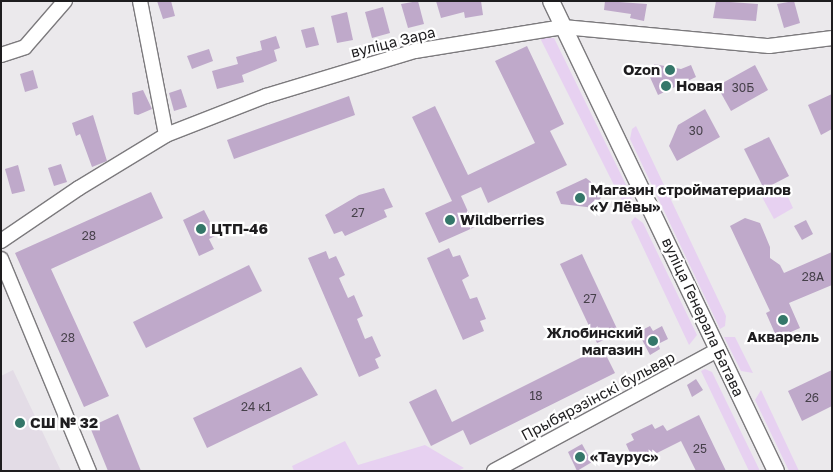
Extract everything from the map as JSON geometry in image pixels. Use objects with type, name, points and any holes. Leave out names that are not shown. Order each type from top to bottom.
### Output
[{"type":"street","points":[[1,55],[25,47],[65,1]]},
{"type":"street","points":[[140,1],[166,135]]},
{"type":"street","name":"вуліца Генерала Батава","points":[[551,1],[776,471]]},
{"type":"street","name":"вуліца Зара","points":[[1,241],[79,188],[166,135],[266,96],[352,68],[414,51],[562,27],[769,46],[832,38]]},
{"type":"street","points":[[1,259],[89,471]]},
{"type":"street","name":"Прыбярэзінскі бульвар","points":[[494,471],[718,350]]},
{"type":"shaded area","points":[[540,38],[554,38],[632,197],[630,207],[626,209]]},
{"type":"shaded area","points":[[636,126],[726,316],[725,326],[720,329],[630,139],[632,129]]},
{"type":"shaded area","points":[[783,186],[793,208],[774,219],[762,197]]},
{"type":"shaded area","points":[[635,217],[643,223],[697,335],[689,345],[631,222]]},
{"type":"shaded area","points":[[724,337],[735,337],[753,373],[741,371]]},
{"type":"shaded area","points":[[705,369],[712,372],[760,471],[749,471],[701,371]]},
{"type":"shaded area","name":"СШ № 32","points":[[13,370],[61,471],[1,471],[1,376]]},
{"type":"shaded area","points":[[761,390],[799,471],[789,471],[755,400]]},
{"type":"shaded area","points":[[345,441],[358,465],[425,445],[464,468],[458,471],[294,471],[292,466]]},
{"type":"building","points":[[157,1],[171,1],[175,16],[163,19]]},
{"type":"building","points":[[418,1],[424,24],[408,28],[401,4]]},
{"type":"building","points":[[436,1],[481,1],[483,15],[465,18],[464,12],[441,18]]},
{"type":"building","points":[[605,1],[647,4],[644,21],[630,18],[631,14],[604,10]]},
{"type":"building","points":[[716,1],[758,4],[756,21],[713,18]]},
{"type":"building","points":[[794,1],[800,23],[784,28],[777,4]]},
{"type":"building","points":[[383,7],[390,33],[372,38],[365,12]]},
{"type":"building","points":[[347,12],[353,40],[337,43],[331,16]]},
{"type":"building","points":[[314,27],[319,45],[306,48],[301,30]]},
{"type":"building","points":[[276,36],[280,48],[274,50],[277,61],[242,75],[244,82],[217,89],[212,71],[238,64],[236,57],[262,50],[260,41]]},
{"type":"building","points":[[527,46],[564,124],[550,131],[567,165],[488,203],[481,187],[461,196],[475,227],[439,243],[425,213],[452,201],[412,117],[435,106],[468,175],[535,143],[495,61]]},
{"type":"building","points":[[209,49],[213,61],[192,69],[187,56]]},
{"type":"building","name":"Новая","points":[[654,64],[681,69],[691,65],[696,77],[658,95],[649,75],[657,72]]},
{"type":"building","points":[[755,65],[768,90],[731,111],[717,86]]},
{"type":"building","points":[[33,70],[38,88],[25,92],[20,74]]},
{"type":"building","points":[[181,89],[187,107],[174,111],[169,93]]},
{"type":"building","points":[[143,90],[152,109],[138,115],[134,114],[132,93]]},
{"type":"building","points":[[832,94],[832,129],[821,135],[808,105]]},
{"type":"building","points":[[349,96],[355,115],[234,159],[227,140]]},
{"type":"building","points":[[705,109],[720,137],[677,161],[669,146],[678,125]]},
{"type":"building","points":[[93,115],[107,161],[92,167],[80,134],[76,136],[72,123]]},
{"type":"building","points":[[769,137],[789,176],[764,189],[744,149]]},
{"type":"building","points":[[61,164],[67,182],[54,186],[48,168]]},
{"type":"building","points":[[18,165],[25,191],[12,194],[5,169]]},
{"type":"building","name":"Магазин стройматериалов «У Лёвы»","points":[[586,178],[604,192],[595,208],[561,204],[556,192]]},
{"type":"building","points":[[384,188],[393,207],[384,210],[387,217],[345,236],[342,231],[334,234],[325,215],[359,195]]},
{"type":"building","points":[[151,192],[163,218],[51,269],[109,396],[84,407],[15,253]]},
{"type":"building","name":"ЦТП-46","points":[[204,210],[217,235],[209,239],[214,249],[199,256],[183,220]]},
{"type":"building","points":[[745,218],[760,223],[770,247],[770,258],[780,265],[784,273],[832,252],[832,285],[789,303],[800,328],[777,338],[766,313],[770,311],[730,226]]},
{"type":"building","points":[[806,220],[813,234],[802,240],[794,226]]},
{"type":"building","points":[[449,248],[453,257],[460,255],[469,276],[462,280],[470,299],[477,297],[486,319],[480,321],[484,331],[463,340],[427,258]]},
{"type":"building","points":[[326,251],[329,259],[336,256],[345,275],[339,278],[348,298],[354,295],[363,316],[357,319],[365,339],[372,336],[381,356],[375,359],[379,368],[359,377],[308,258]]},
{"type":"building","points":[[582,254],[619,333],[597,343],[560,264]]},
{"type":"building","points":[[249,265],[262,291],[146,348],[133,322]]},
{"type":"building","name":"Жлобинский магазин","points":[[650,326],[653,331],[662,326],[668,339],[658,344],[660,349],[650,355],[638,332]]},
{"type":"building","points":[[602,347],[615,373],[470,445],[463,430],[431,446],[409,402],[436,389],[452,422]]},
{"type":"building","points":[[301,367],[318,395],[207,448],[193,418]]},
{"type":"building","points":[[832,370],[832,406],[802,421],[788,391]]},
{"type":"building","points":[[696,379],[703,390],[692,397],[687,385]]},
{"type":"building","points":[[118,414],[141,471],[108,471],[90,427]]},
{"type":"building","points":[[699,415],[726,471],[696,471],[681,441],[635,464],[626,444],[634,440],[631,434],[652,424],[655,429],[663,425],[667,431]]},
{"type":"building","name":"«Таурус»","points":[[582,444],[592,462],[577,471],[568,452]]},
{"type":"place","name":"Ozon","points":[[670,70]]},
{"type":"place","name":"Новая","points":[[666,86]]},
{"type":"place","name":"Магазин стройматериалов «У Лёвы»","points":[[580,198]]},
{"type":"place","name":"Wildberries","points":[[450,220]]},
{"type":"place","name":"ЦТП-46","points":[[201,229]]},
{"type":"place","name":"Акварель","points":[[783,320]]},
{"type":"place","name":"Жлобинский магазин","points":[[653,341]]},
{"type":"place","name":"СШ № 32","points":[[20,423]]},
{"type":"place","name":"«Таурус»","points":[[580,457]]}]
